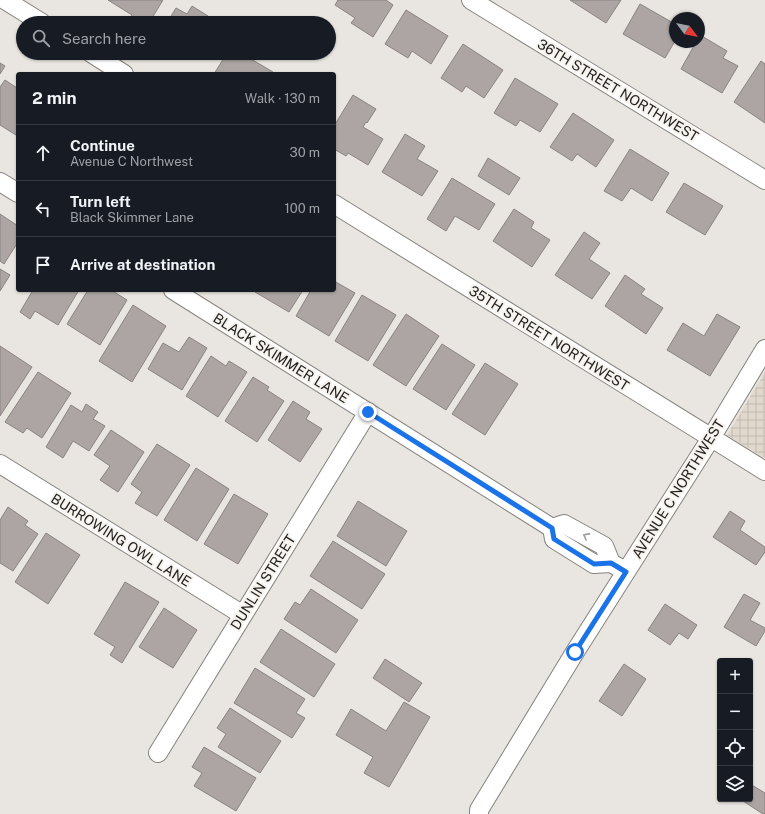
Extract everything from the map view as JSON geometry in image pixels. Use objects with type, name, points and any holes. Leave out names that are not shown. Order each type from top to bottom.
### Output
[{"type":"street","points":[[5,0],[31,16]]},
{"type":"street","name":"36TH STREET NORTHWEST","points":[[471,0],[765,180]]},
{"type":"street","points":[[102,60],[121,72]]},
{"type":"street","points":[[0,182],[16,192]]},
{"type":"street","name":"35TH STREET NORTHWEST","points":[[336,205],[765,471]]},
{"type":"street","name":"BLACK SKIMMER LANE","points":[[176,292],[552,528],[554,539],[594,564],[618,567]]},
{"type":"street","name":"AVENUE C NORTHWEST","points":[[479,814],[479,810],[575,652],[618,567],[712,438],[765,349]]},
{"type":"street","name":"DUNLIN STREET","points":[[158,752],[368,412]]},
{"type":"street","name":"BURROWING OWL LANE","points":[[0,464],[243,615]]},
{"type":"shaded area","points":[[765,372],[765,458],[727,435]]},
{"type":"building","points":[[108,0],[163,0],[153,16],[132,15]]},
{"type":"building","points":[[338,0],[386,0],[393,5],[373,37],[351,23],[355,18],[335,5]]},
{"type":"building","points":[[570,0],[621,0],[606,23]]},
{"type":"building","points":[[640,4],[669,21],[669,48],[671,48],[665,58],[623,34]]},
{"type":"building","points":[[192,6],[208,16],[171,16],[176,8],[187,14]]},
{"type":"building","points":[[406,10],[448,36],[431,64],[412,51],[408,58],[385,44]]},
{"type":"building","points":[[705,38],[727,51],[723,58],[738,66],[722,93],[681,69],[693,48],[705,48]]},
{"type":"building","points":[[463,44],[503,70],[484,98],[466,86],[462,92],[441,78]]},
{"type":"building","points":[[223,60],[253,60],[273,72],[215,72]]},
{"type":"building","points":[[761,61],[765,64],[765,123],[734,102]]},
{"type":"building","points":[[0,63],[5,66],[0,74]]},
{"type":"building","points":[[515,78],[558,104],[540,132],[520,120],[516,126],[494,113]]},
{"type":"building","points":[[5,80],[16,87],[16,135],[0,125],[0,87]]},
{"type":"building","points":[[353,95],[376,109],[363,127],[383,139],[368,165],[348,153],[346,156],[336,150],[336,123]]},
{"type":"building","points":[[573,113],[614,140],[596,167],[577,154],[572,161],[550,147]]},
{"type":"building","points":[[405,134],[425,146],[417,159],[438,171],[422,196],[382,172]]},
{"type":"building","points":[[630,149],[669,173],[652,201],[631,188],[622,201],[604,191]]},
{"type":"building","points":[[488,158],[520,178],[509,195],[478,176]]},
{"type":"building","points":[[452,178],[495,204],[479,230],[455,216],[446,231],[427,219]]},
{"type":"building","points":[[684,183],[723,206],[705,235],[666,212]]},
{"type":"building","points":[[514,209],[534,222],[531,228],[550,240],[532,267],[493,241]]},
{"type":"building","points":[[0,214],[16,225],[16,245],[4,264],[0,261]]},
{"type":"building","points":[[584,232],[600,243],[589,259],[610,273],[592,299],[555,275]]},
{"type":"building","points":[[0,269],[10,275],[0,291]]},
{"type":"building","points":[[625,275],[645,289],[641,294],[663,308],[646,334],[605,306]]},
{"type":"building","points":[[336,282],[355,293],[329,336],[296,316],[310,292],[336,292]]},
{"type":"building","points":[[32,292],[78,292],[58,325],[35,311],[30,319],[20,312]]},
{"type":"building","points":[[87,292],[114,292],[127,300],[100,345],[67,324]]},
{"type":"building","points":[[255,292],[302,292],[289,312]]},
{"type":"building","points":[[362,295],[396,315],[368,361],[335,341]]},
{"type":"building","points":[[133,305],[166,326],[132,382],[99,361]]},
{"type":"building","points":[[406,314],[439,336],[406,386],[373,365]]},
{"type":"building","points":[[717,314],[740,327],[710,376],[667,350],[683,323],[704,336]]},
{"type":"building","points":[[189,337],[207,348],[182,390],[148,369],[163,343],[179,352]]},
{"type":"building","points":[[442,344],[475,365],[446,410],[413,389]]},
{"type":"building","points":[[0,346],[32,367],[0,416]]},
{"type":"building","points":[[211,356],[226,366],[229,361],[247,372],[218,417],[186,396]]},
{"type":"building","points":[[485,363],[518,384],[485,435],[452,414]]},
{"type":"building","points":[[38,372],[71,393],[42,438],[27,428],[23,433],[5,422]]},
{"type":"building","points":[[253,377],[269,387],[267,390],[284,401],[257,442],[225,421]]},
{"type":"building","points":[[293,401],[310,412],[306,419],[322,429],[300,462],[268,440]]},
{"type":"building","points":[[86,404],[98,412],[93,419],[105,426],[89,451],[73,441],[63,458],[46,447],[71,405],[82,412]]},
{"type":"building","points":[[111,430],[144,452],[118,492],[100,480],[110,466],[94,455]]},
{"type":"building","points":[[157,444],[190,465],[157,516],[135,503],[142,492],[131,484]]},
{"type":"building","points":[[196,468],[229,489],[197,541],[164,520]]},
{"type":"building","points":[[234,494],[268,514],[238,564],[204,544]]},
{"type":"building","points":[[358,501],[407,531],[386,566],[337,536]]},
{"type":"building","points":[[8,507],[28,521],[25,525],[38,534],[13,571],[0,563],[0,520]]},
{"type":"building","points":[[730,511],[745,521],[740,530],[765,547],[765,552],[756,565],[713,537]]},
{"type":"building","points":[[46,533],[80,555],[48,604],[15,582]]},
{"type":"building","points":[[333,541],[385,574],[362,609],[310,576]]},
{"type":"building","points":[[125,582],[159,602],[122,663],[110,655],[115,647],[94,634]]},
{"type":"building","points":[[311,589],[358,620],[336,653],[284,619],[295,602],[300,605]]},
{"type":"building","points":[[744,594],[760,603],[750,620],[765,628],[765,631],[756,646],[724,627]]},
{"type":"building","points":[[665,604],[697,625],[688,639],[679,633],[670,645],[648,630]]},
{"type":"building","points":[[164,608],[197,630],[173,668],[139,647]]},
{"type":"building","points":[[281,629],[335,664],[314,697],[260,662]]},
{"type":"building","points":[[385,659],[422,683],[409,702],[373,678]]},
{"type":"building","points":[[624,664],[646,679],[622,716],[599,701]]},
{"type":"building","points":[[255,668],[305,699],[296,713],[305,718],[292,738],[234,703]]},
{"type":"building","points":[[404,702],[430,717],[389,787],[364,773],[373,757],[336,735],[351,709],[386,731]]},
{"type":"building","points":[[230,708],[281,741],[260,773],[218,747],[226,734],[217,728]]},
{"type":"building","points":[[204,747],[256,778],[236,811],[194,786],[202,773],[192,767]]},
{"type":"building","points":[[753,786],[765,793],[765,814],[745,802],[753,802]]},
{"type":"route","points":[[368,412],[552,528],[554,539],[594,564],[611,563],[626,572],[575,652]]}]
